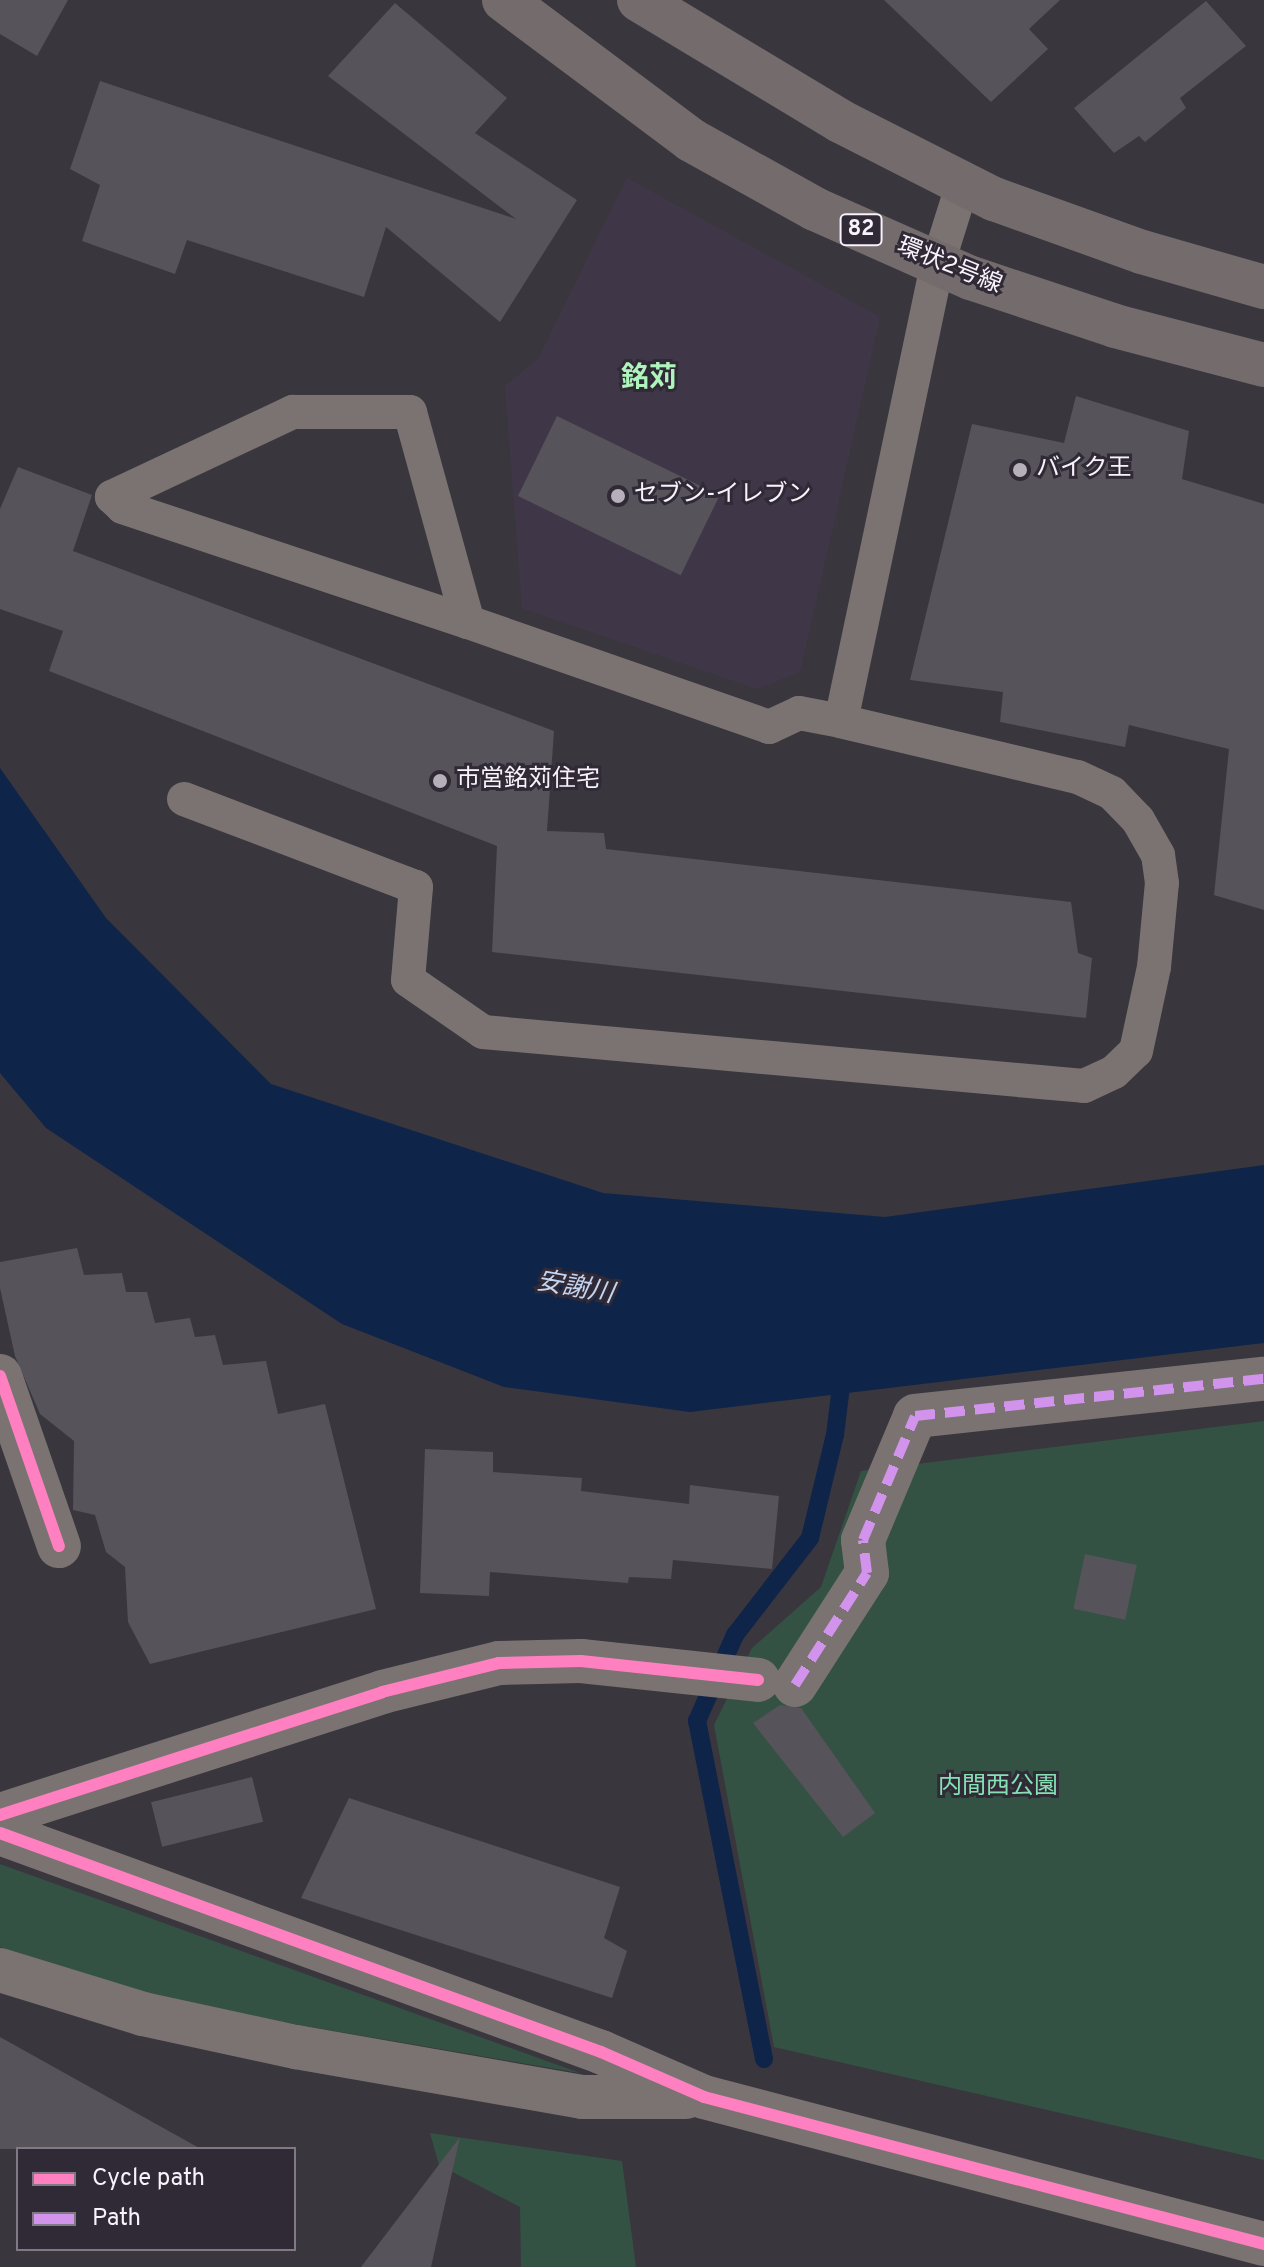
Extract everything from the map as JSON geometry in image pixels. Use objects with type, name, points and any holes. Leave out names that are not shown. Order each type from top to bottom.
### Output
[{"type":"main road","name":"環状2号線","points":[[504,0],[691,140],[815,209],[937,266],[1115,326],[1264,365]]},
{"type":"main road","points":[[639,0],[840,121],[963,183],[1142,252],[1264,287]]},
{"type":"street","points":[[0,1376],[59,1546]]},
{"type":"street","points":[[0,1815],[382,1692],[499,1663],[581,1661],[776,1683],[867,1573],[863,1540],[915,1416],[1264,1379]]},
{"type":"street","points":[[0,1833],[601,2052],[704,2097],[1264,2244]]},
{"type":"street","points":[[0,1970],[143,2014],[311,2050],[582,2097],[704,2097]]},
{"type":"lane","points":[[841,721],[937,266],[963,183]]},
{"type":"lane","points":[[184,799],[416,887],[408,980],[483,1032],[1084,1086],[1114,1072],[1136,1051],[1154,967],[1162,883],[1158,855],[1138,820],[1112,793],[1077,777],[841,721],[799,713],[769,727],[123,507],[112,497],[293,412],[410,412],[468,622]]},
{"type":"shaded area","points":[[627,178],[880,317],[800,672],[757,689],[522,608],[505,386],[538,359]]},
{"type":"green space","name":"内間西公園","points":[[1264,1421],[1264,2160],[774,2047],[714,1725],[752,1648],[821,1587],[861,1471]]},
{"type":"green space","points":[[0,1864],[580,2073],[165,2002],[0,1947]]},
{"type":"green space","points":[[430,2133],[622,2161],[636,2267],[521,2267],[520,2207],[439,2165]]},
{"type":"water","name":"安謝川","points":[[0,768],[106,918],[271,1084],[603,1193],[885,1217],[1264,1165],[1264,1343],[690,1412],[504,1387],[342,1324],[46,1128],[0,1073]]},
{"type":"building","points":[[0,0],[68,0],[37,56],[0,34]]},
{"type":"building","points":[[884,0],[1060,0],[1029,29],[1048,49],[991,102]]},
{"type":"building","points":[[1206,1],[1246,46],[1180,98],[1186,108],[1145,142],[1139,136],[1114,153],[1074,108]]},
{"type":"building","points":[[395,3],[507,98],[475,133],[577,200],[500,322],[386,227],[364,297],[187,240],[175,274],[82,241],[100,185],[70,169],[100,81],[516,219],[328,76]]},
{"type":"building","points":[[1076,396],[1189,431],[1182,479],[1264,504],[1264,910],[1214,895],[1229,749],[1129,725],[1125,747],[1000,722],[1003,692],[910,680],[972,424],[1064,443]]},
{"type":"building","name":"セブン-イレブン","points":[[557,416],[720,495],[681,575],[518,496]]},
{"type":"building","name":"市営銘苅住宅","points":[[18,467],[92,495],[73,551],[554,731],[547,831],[604,833],[606,849],[1071,902],[1078,953],[1092,958],[1086,1018],[492,952],[497,846],[49,671],[63,631],[0,609],[0,509]]},
{"type":"building","points":[[77,1248],[84,1275],[122,1273],[126,1292],[147,1292],[155,1323],[190,1318],[195,1337],[215,1335],[223,1365],[266,1361],[278,1414],[325,1404],[376,1609],[150,1664],[128,1622],[125,1567],[106,1552],[95,1515],[73,1510],[74,1441],[40,1414],[15,1356],[0,1288],[0,1262]]},
{"type":"building","points":[[425,1449],[493,1452],[493,1472],[582,1478],[581,1491],[689,1504],[690,1485],[779,1496],[772,1569],[673,1560],[671,1579],[629,1577],[628,1583],[490,1572],[489,1596],[420,1593]]},
{"type":"building","points":[[1085,1554],[1137,1565],[1125,1620],[1073,1609]]},
{"type":"building","points":[[780,1705],[801,1708],[875,1813],[843,1837],[753,1723]]},
{"type":"building","points":[[252,1777],[263,1822],[162,1847],[151,1802]]},
{"type":"building","points":[[349,1798],[620,1887],[604,1938],[627,1951],[612,1998],[301,1898]]},
{"type":"building","points":[[0,2037],[197,2147],[16,2147],[0,2149]]},
{"type":"building","points":[[460,2137],[431,2267],[361,2267]]},
{"type":"waterway","points":[[764,2059],[697,1721],[735,1635],[810,1538],[835,1435],[843,1370]]},
{"type":"marked path","points":[[795,1685],[867,1573],[863,1540],[915,1416],[1264,1379]]},
{"type":"cycle path","points":[[0,1376],[59,1546]]},
{"type":"cycle path","points":[[0,1815],[382,1692],[499,1663],[581,1661],[758,1680]]},
{"type":"cycle path","points":[[0,1833],[601,2052],[704,2097],[1264,2244]]},
{"type":"place","name":"バイク王","points":[[1020,470]]},
{"type":"place","name":"セブン-イレブン","points":[[618,496]]},
{"type":"place","name":"市営銘苅住宅","points":[[440,781]]},
{"type":"district","name":"銘苅","points":[[649,379]]}]
